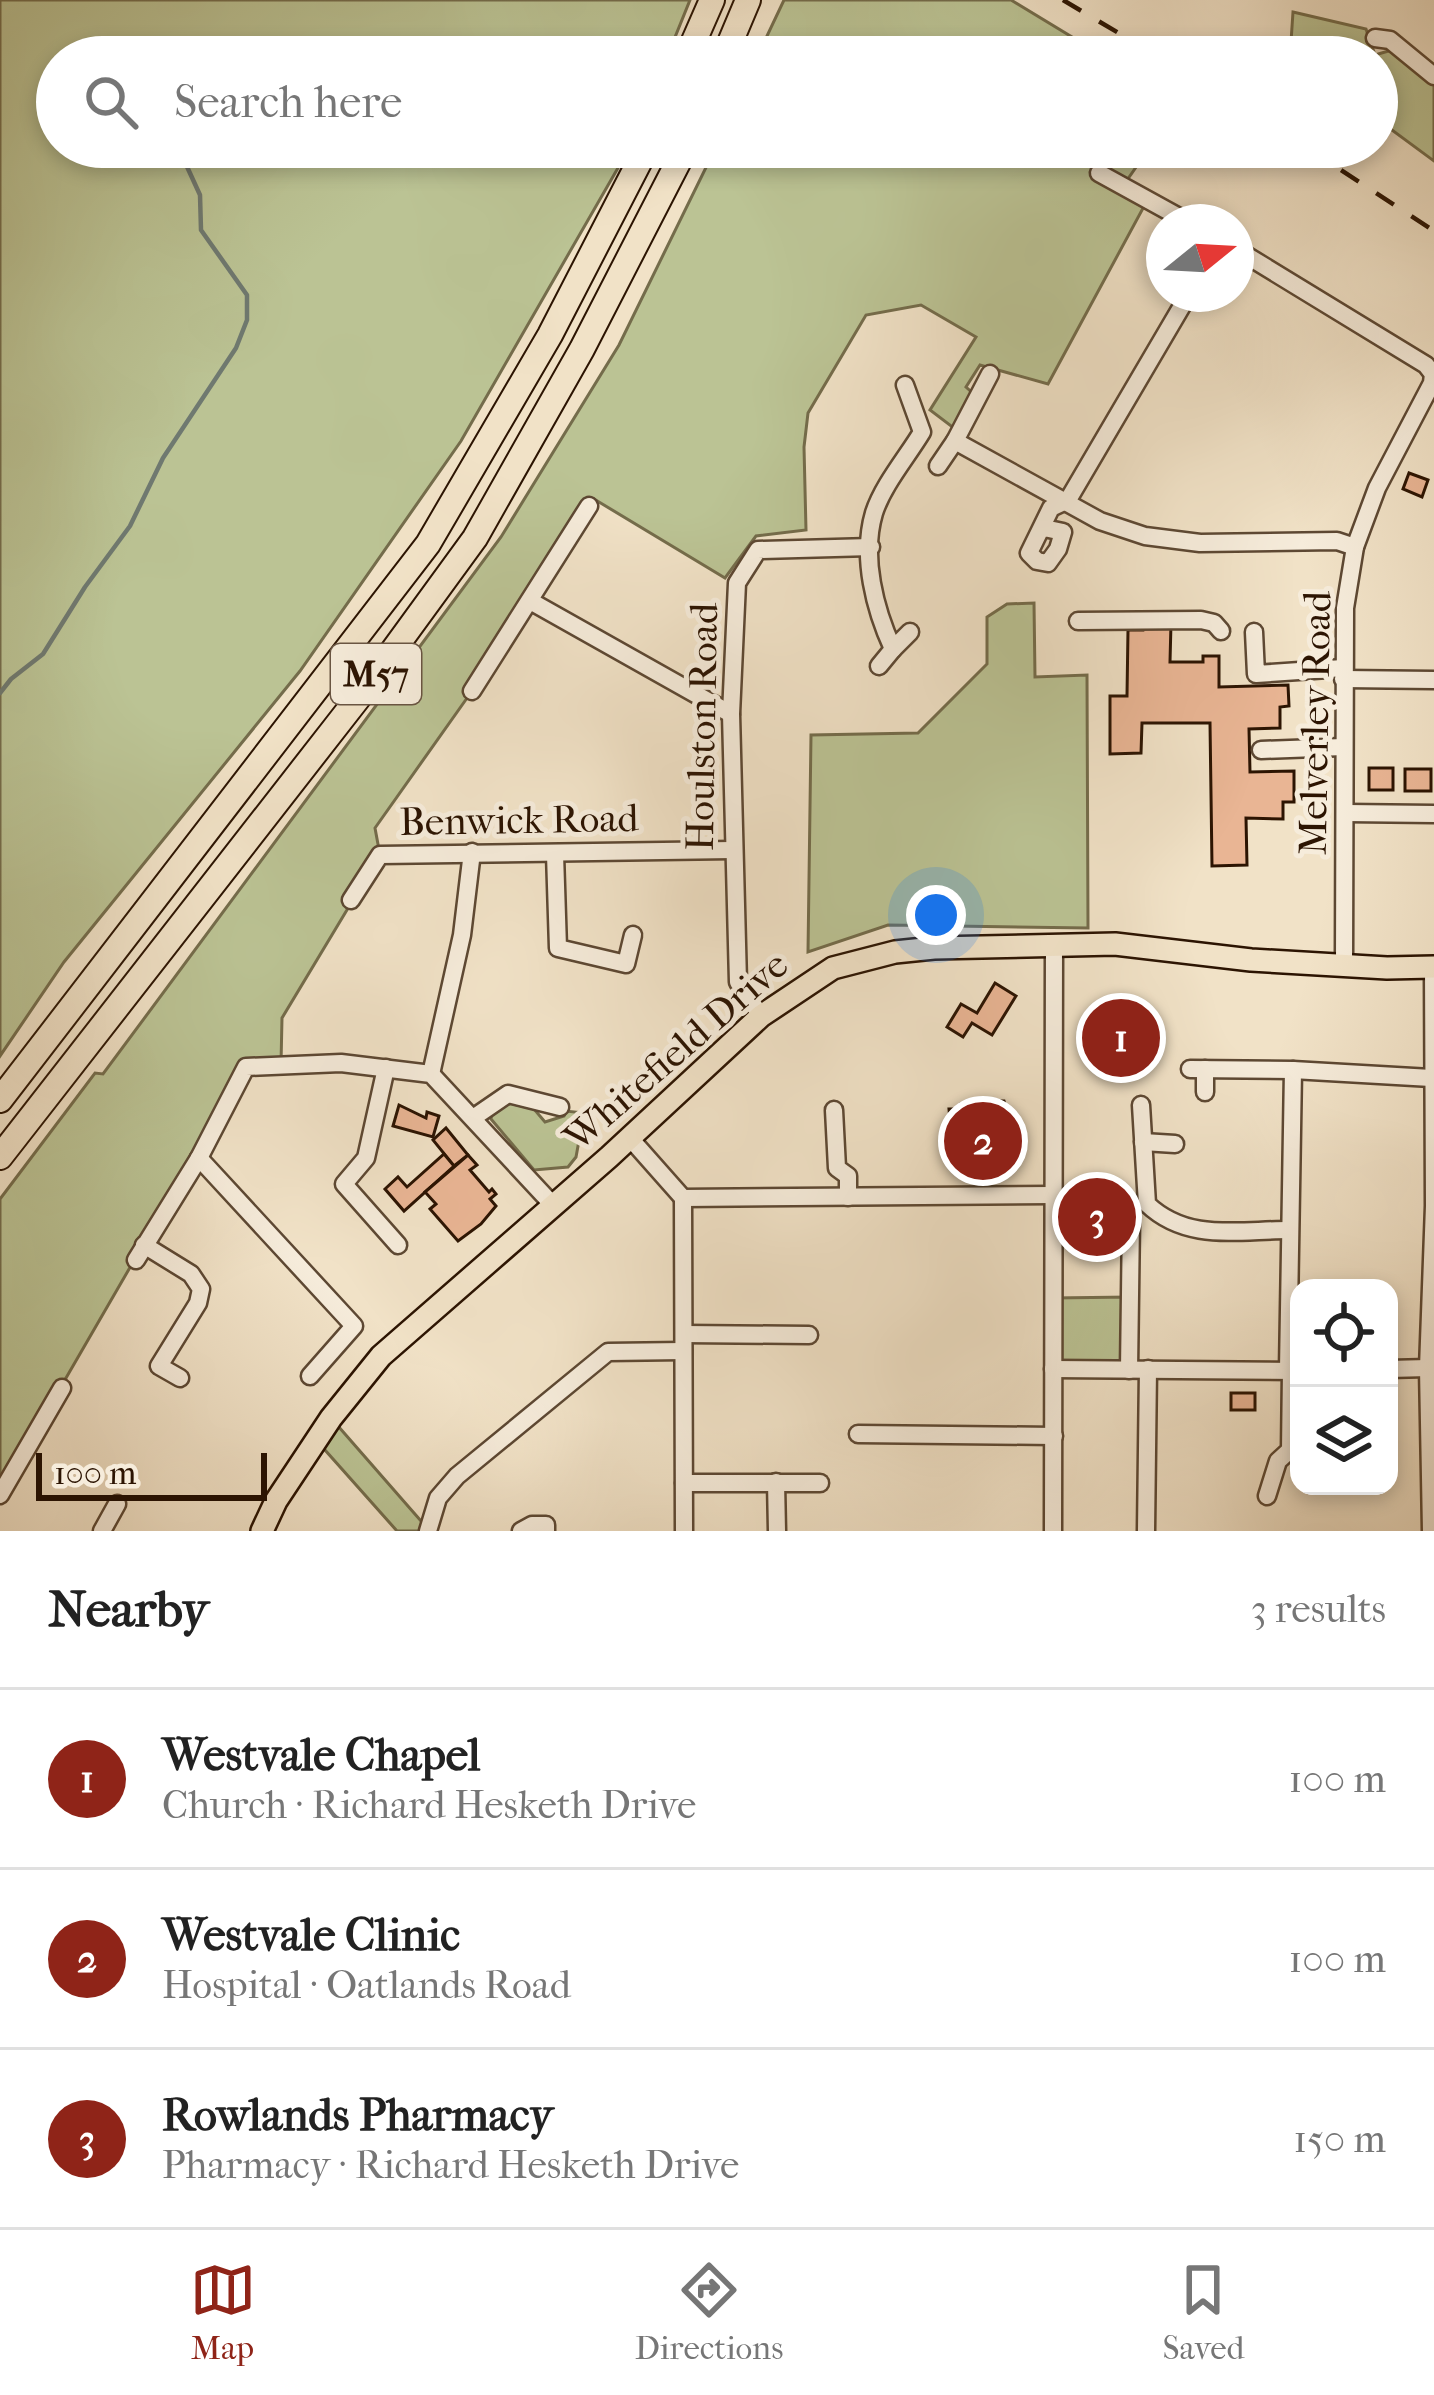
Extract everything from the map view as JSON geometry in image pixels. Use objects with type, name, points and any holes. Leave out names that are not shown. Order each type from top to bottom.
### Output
[{"type":"highway","points":[[696,36],[712,0]]},
{"type":"highway","points":[[733,36],[748,0]]},
{"type":"highway","name":"M57","points":[[0,1100],[428,544],[550,335],[636,168]]},
{"type":"highway","name":"M57","points":[[0,1157],[362,693],[475,538],[633,255],[676,168]]},
{"type":"main road","name":"Whitefield Drive","points":[[262,1531],[276,1501],[380,1356],[761,1016],[814,978],[853,962],[934,948],[1054,944],[1156,946],[1251,960],[1434,967]]},
{"type":"street","points":[[1398,47],[1434,76]]},
{"type":"street","points":[[1099,173],[1155,204]]},
{"type":"street","name":"Melverley Road","points":[[1254,260],[1426,365],[1432,374],[1354,547],[1345,608],[1343,673],[1344,965]]},
{"type":"street","points":[[1044,528],[1051,508],[1068,500],[1179,312]]},
{"type":"street","points":[[938,466],[990,374]]},
{"type":"street","points":[[893,649],[875,611],[871,547],[874,512],[922,432],[905,386]]},
{"type":"street","points":[[955,441],[1122,530],[1172,541],[1337,541],[1354,547]]},
{"type":"street","points":[[472,691],[589,506]]},
{"type":"street","name":"Houlston Road","points":[[761,1016],[738,982],[731,714],[737,583],[758,550],[871,547]]},
{"type":"street","points":[[532,602],[731,714]]},
{"type":"street","points":[[1078,621],[1202,620],[1214,622],[1221,631]]},
{"type":"street","points":[[879,666],[910,632]]},
{"type":"street","points":[[1254,632],[1256,674],[1343,673],[1434,680]]},
{"type":"street","points":[[1261,750],[1343,747]]},
{"type":"street","points":[[1346,813],[1434,814]]},
{"type":"street","name":"Benwick Road","points":[[351,900],[380,855],[732,850]]},
{"type":"street","points":[[431,1074],[462,935],[472,852]]},
{"type":"street","points":[[555,854],[558,948],[626,964],[634,935]]},
{"type":"street","points":[[1053,1531],[1054,944]]},
{"type":"street","points":[[1431,1531],[1433,1437],[1428,1368],[1434,967]]},
{"type":"street","points":[[181,1378],[159,1366],[198,1303],[201,1289],[191,1274],[140,1252],[199,1158],[246,1066],[341,1063],[431,1074],[552,1204]]},
{"type":"street","points":[[386,1068],[366,1158],[344,1184],[398,1245]]},
{"type":"street","points":[[1205,1092],[1198,1069],[1431,1078]]},
{"type":"street","points":[[1290,1279],[1293,1070]]},
{"type":"street","points":[[473,1118],[508,1094],[560,1107]]},
{"type":"street","points":[[1141,1105],[1147,1204],[1162,1219],[1185,1230],[1289,1230]]},
{"type":"street","points":[[834,1110],[835,1160],[848,1176],[848,1197]]},
{"type":"street","points":[[628,1137],[683,1198],[684,1531]]},
{"type":"street","points":[[1143,1142],[1175,1144]]},
{"type":"street","points":[[199,1158],[354,1326],[310,1376]]},
{"type":"street","points":[[683,1198],[1052,1195]]},
{"type":"street","points":[[1129,1370],[1131,1219]]},
{"type":"street","points":[[428,1531],[438,1498],[457,1476],[608,1352],[809,1335]]},
{"type":"street","points":[[1398,1369],[1428,1368]]},
{"type":"street","points":[[1053,1369],[1290,1370]]},
{"type":"street","points":[[1146,1531],[1148,1370]]},
{"type":"street","points":[[1267,1496],[1278,1461],[1290,1450],[1292,1387]]},
{"type":"street","points":[[0,1495],[62,1388]]},
{"type":"street","points":[[857,1434],[1054,1436]]},
{"type":"street","points":[[776,1482],[777,1531]]},
{"type":"street","points":[[684,1483],[820,1483]]},
{"type":"street","points":[[102,1531],[118,1504]]},
{"type":"street","points":[[521,1531],[532,1525],[546,1525],[546,1531]]},
{"type":"green space","points":[[0,0],[690,0],[675,36],[36,36],[36,168],[618,168],[461,441],[300,671],[64,962],[0,1056]]},
{"type":"green space","points":[[784,0],[1011,0],[1070,36],[767,36]]},
{"type":"green space","points":[[1293,12],[1366,29],[1368,36],[1291,36]]},
{"type":"green space","points":[[1398,55],[1434,85],[1434,161],[1398,134]]},
{"type":"green space","points":[[706,168],[1135,168],[1123,186],[1148,199],[1048,384],[980,365],[966,387],[978,398],[955,429],[930,410],[976,337],[921,305],[866,315],[808,413],[806,530],[756,536],[725,578],[594,499],[472,691],[375,828],[380,855],[282,1018],[281,1064],[246,1067],[0,1492],[0,1199],[95,1073],[103,1074],[501,537],[619,345]]},
{"type":"green space","points":[[1034,603],[1035,677],[1087,675],[1088,928],[888,925],[808,952],[811,735],[918,733],[987,664],[987,617],[1007,604]]},
{"type":"green space","points":[[509,1103],[534,1109],[545,1122],[566,1111],[584,1113],[576,1157],[568,1167],[534,1170],[491,1119],[492,1110]]},
{"type":"green space","points":[[1130,1297],[1129,1370],[1053,1369],[1053,1298]]},
{"type":"green space","points":[[331,1418],[428,1531],[397,1531],[317,1441]]},
{"type":"building","points":[[1409,473],[1428,480],[1422,497],[1403,489]]},
{"type":"building","points":[[1144,623],[1171,623],[1170,662],[1203,662],[1203,656],[1219,656],[1219,687],[1288,685],[1289,706],[1280,707],[1280,728],[1249,729],[1250,772],[1294,771],[1294,802],[1283,802],[1283,819],[1246,818],[1247,865],[1212,866],[1210,723],[1142,723],[1141,753],[1110,754],[1110,696],[1127,696],[1128,630],[1143,630]]},
{"type":"building","points":[[1369,768],[1393,768],[1393,790],[1369,790]]},
{"type":"building","points":[[1405,769],[1431,769],[1431,791],[1405,791]]},
{"type":"building","points":[[995,983],[1016,996],[992,1035],[972,1023],[963,1037],[947,1027],[961,1004],[977,1013]]},
{"type":"building","points":[[1096,1016],[1146,1017],[1145,1060],[1096,1060]]},
{"type":"building","points":[[1004,1101],[1009,1120],[1013,1120],[1008,1173],[984,1173],[984,1154],[953,1154],[949,1109]]},
{"type":"building","points":[[399,1105],[426,1118],[427,1112],[439,1116],[433,1137],[393,1126]]},
{"type":"building","points":[[446,1128],[468,1155],[454,1166],[433,1140]]},
{"type":"building","points":[[444,1154],[454,1166],[404,1211],[385,1189],[398,1177],[407,1187]]},
{"type":"building","points":[[468,1155],[477,1165],[470,1170],[496,1194],[490,1199],[496,1206],[458,1241],[430,1209],[436,1204],[425,1192]]},
{"type":"building","points":[[1079,1210],[1115,1210],[1116,1225],[1079,1225]]},
{"type":"building","points":[[1231,1393],[1255,1393],[1255,1410],[1231,1410]]},
{"type":"waterway","points":[[0,693],[43,654],[130,526],[163,458],[236,348],[247,320],[247,295],[201,230],[200,195],[188,168]]},
{"type":"railway","points":[[1063,0],[1124,36]]},
{"type":"railway","points":[[1338,168],[1434,231]]},
{"type":"place","name":"Westvale Chapel","points":[[1121,1038]]},
{"type":"place","name":"Westvale Clinic","points":[[983,1141]]},
{"type":"place","name":"Rowlands Pharmacy","points":[[1097,1217]]}]
